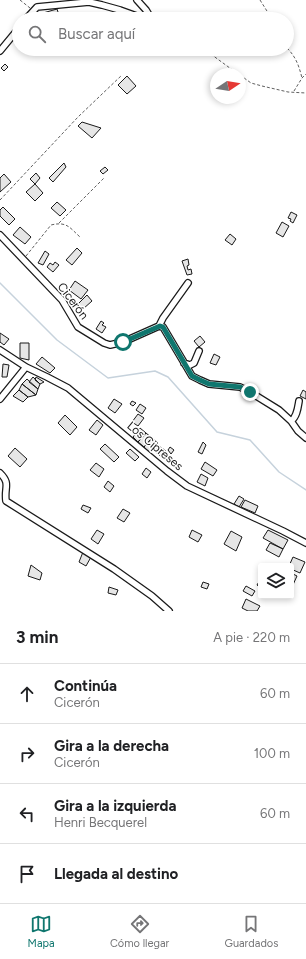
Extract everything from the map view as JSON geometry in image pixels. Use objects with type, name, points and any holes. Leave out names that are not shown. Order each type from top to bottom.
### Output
[{"type":"street","points":[[137,0],[147,12]]},
{"type":"street","points":[[32,12],[35,9],[89,2],[126,12]]},
{"type":"street","points":[[0,51],[12,36]]},
{"type":"street","name":"Cicerón","points":[[0,235],[62,300],[78,327],[104,344],[110,345],[123,342],[160,326]]},
{"type":"street","points":[[188,283],[163,318],[160,326],[163,327],[192,376],[209,384],[240,387],[250,392],[279,410],[306,438]]},
{"type":"street","name":"Los Cipreses","points":[[0,350],[26,367],[68,388],[147,455],[187,486],[306,543]]},
{"type":"street","points":[[184,363],[194,363],[198,351]]},
{"type":"street","points":[[0,399],[26,367]]},
{"type":"street","points":[[291,421],[295,415],[299,401]]},
{"type":"street","points":[[0,473],[5,478],[7,485],[5,494],[6,501],[114,568],[152,596],[169,611]]},
{"type":"path","points":[[20,0],[35,9]]},
{"type":"path","points":[[260,0],[268,12]]},
{"type":"path","points":[[213,56],[230,68]]},
{"type":"path","points":[[294,56],[302,78]]},
{"type":"path","points":[[294,92],[306,74]]},
{"type":"path","points":[[0,200],[78,117],[122,75]]},
{"type":"path","points":[[246,80],[251,83],[275,89],[306,93]]},
{"type":"path","points":[[24,260],[51,225],[59,223],[104,178]]},
{"type":"path","points":[[59,223],[68,226],[80,237]]},
{"type":"building","points":[[57,9],[58,12],[46,12]]},
{"type":"building","points":[[5,64],[8,67],[4,71],[1,68]]},
{"type":"building","points":[[127,76],[136,86],[127,94],[118,85]]},
{"type":"building","points":[[82,122],[101,128],[92,138],[78,126]]},
{"type":"building","points":[[64,163],[66,167],[53,182],[49,178]]},
{"type":"building","points":[[105,167],[108,170],[103,174],[100,171]]},
{"type":"building","points":[[36,173],[40,178],[35,184],[30,179]]},
{"type":"building","points":[[4,174],[11,182],[0,192],[0,178]]},
{"type":"building","points":[[35,184],[43,193],[35,201],[26,192]]},
{"type":"building","points":[[57,202],[66,210],[60,216],[51,208]]},
{"type":"building","points":[[3,207],[15,219],[9,225],[0,216],[0,210]]},
{"type":"building","points":[[291,212],[297,215],[293,223],[290,221],[291,219],[288,218]]},
{"type":"building","points":[[282,222],[289,226],[283,237],[276,233]]},
{"type":"building","points":[[20,227],[31,237],[25,244],[13,235]]},
{"type":"building","points":[[230,234],[236,239],[232,245],[225,240]]},
{"type":"building","points":[[77,248],[82,253],[72,265],[66,260]]},
{"type":"building","points":[[45,251],[49,254],[43,265],[38,263]]},
{"type":"building","points":[[188,259],[188,270],[191,269],[192,274],[187,275],[182,261]]},
{"type":"building","points":[[55,262],[59,265],[53,272],[47,267],[50,263],[53,265]]},
{"type":"building","points":[[75,281],[88,290],[81,299],[69,290]]},
{"type":"building","points":[[87,295],[92,301],[83,309],[77,305]]},
{"type":"building","points":[[101,321],[104,323],[102,325],[106,327],[102,333],[96,329]]},
{"type":"building","points":[[0,333],[9,339],[4,345],[0,342]]},
{"type":"building","points":[[200,336],[205,342],[199,347],[194,341]]},
{"type":"building","points":[[20,343],[29,343],[29,360],[20,358]]},
{"type":"building","points":[[214,354],[220,357],[216,365],[210,363]]},
{"type":"building","points":[[42,357],[55,368],[50,373],[36,364]]},
{"type":"building","points":[[3,364],[9,365],[7,377],[2,377]]},
{"type":"building","points":[[33,377],[40,384],[38,389],[29,382]]},
{"type":"building","points":[[36,377],[44,382],[40,384],[35,380]]},
{"type":"building","points":[[27,379],[38,389],[36,395],[22,384]]},
{"type":"building","points":[[22,384],[36,395],[28,397],[19,390]]},
{"type":"building","points":[[19,390],[28,397],[23,402],[13,396]]},
{"type":"building","points":[[303,390],[306,392],[306,399],[300,396]]},
{"type":"building","points":[[114,399],[122,404],[115,413],[108,408]]},
{"type":"building","points":[[132,401],[136,403],[133,406],[130,404]]},
{"type":"building","points":[[140,404],[146,408],[142,414],[136,410]]},
{"type":"building","points":[[138,414],[144,418],[138,426],[132,422]]},
{"type":"building","points":[[65,415],[77,427],[70,435],[58,423]]},
{"type":"building","points":[[97,420],[103,425],[96,435],[89,430]]},
{"type":"building","points":[[140,428],[146,433],[138,442],[133,437]]},
{"type":"building","points":[[146,433],[152,438],[144,447],[138,442]]},
{"type":"building","points":[[152,438],[158,443],[149,452],[144,447]]},
{"type":"building","points":[[203,442],[206,445],[202,454],[198,452]]},
{"type":"building","points":[[105,444],[119,457],[114,462],[100,449]]},
{"type":"building","points":[[159,446],[166,451],[162,457],[155,452]]},
{"type":"building","points":[[170,447],[174,450],[171,454],[168,450]]},
{"type":"building","points":[[15,448],[27,459],[20,467],[8,456]]},
{"type":"building","points":[[130,449],[139,457],[135,461],[126,453]]},
{"type":"building","points":[[205,462],[217,470],[213,476],[201,469]]},
{"type":"building","points":[[96,463],[104,469],[99,477],[90,470]]},
{"type":"building","points":[[146,468],[151,472],[147,478],[142,474]]},
{"type":"building","points":[[201,474],[208,478],[205,486],[197,482]]},
{"type":"building","points":[[108,481],[114,486],[110,492],[104,487]]},
{"type":"building","points":[[239,496],[244,499],[239,507],[234,504]]},
{"type":"building","points":[[245,500],[258,506],[255,513],[241,507]]},
{"type":"building","points":[[83,505],[91,508],[88,513],[81,509]]},
{"type":"building","points":[[123,509],[130,513],[124,522],[117,518]]},
{"type":"building","points":[[97,530],[104,534],[98,544],[91,539]]},
{"type":"building","points":[[192,530],[202,535],[198,542],[189,537]]},
{"type":"building","points":[[268,530],[288,540],[283,549],[263,538]]},
{"type":"building","points":[[231,531],[242,537],[236,551],[224,544]]},
{"type":"building","points":[[270,543],[283,549],[279,557],[266,550]]},
{"type":"building","points":[[83,552],[91,557],[86,566],[79,562]]},
{"type":"building","points":[[293,557],[305,562],[300,573],[294,570],[294,563],[290,563]]},
{"type":"building","points":[[31,565],[42,573],[40,580],[28,576]]},
{"type":"building","points":[[294,574],[297,576],[294,583]]},
{"type":"building","points":[[203,582],[209,584],[207,589],[201,587]]},
{"type":"building","points":[[246,586],[255,591],[252,596],[243,591]]},
{"type":"building","points":[[109,587],[118,590],[116,595],[108,593]]},
{"type":"building","points":[[246,599],[260,606],[257,611],[248,611],[242,608]]},
{"type":"waterway","points":[[0,283],[57,340],[108,378],[155,371],[168,377],[217,432],[250,440],[279,472],[306,490]]},
{"type":"route","points":[[123,342],[160,326],[163,327],[192,376],[209,384],[240,387],[250,392]]}]
